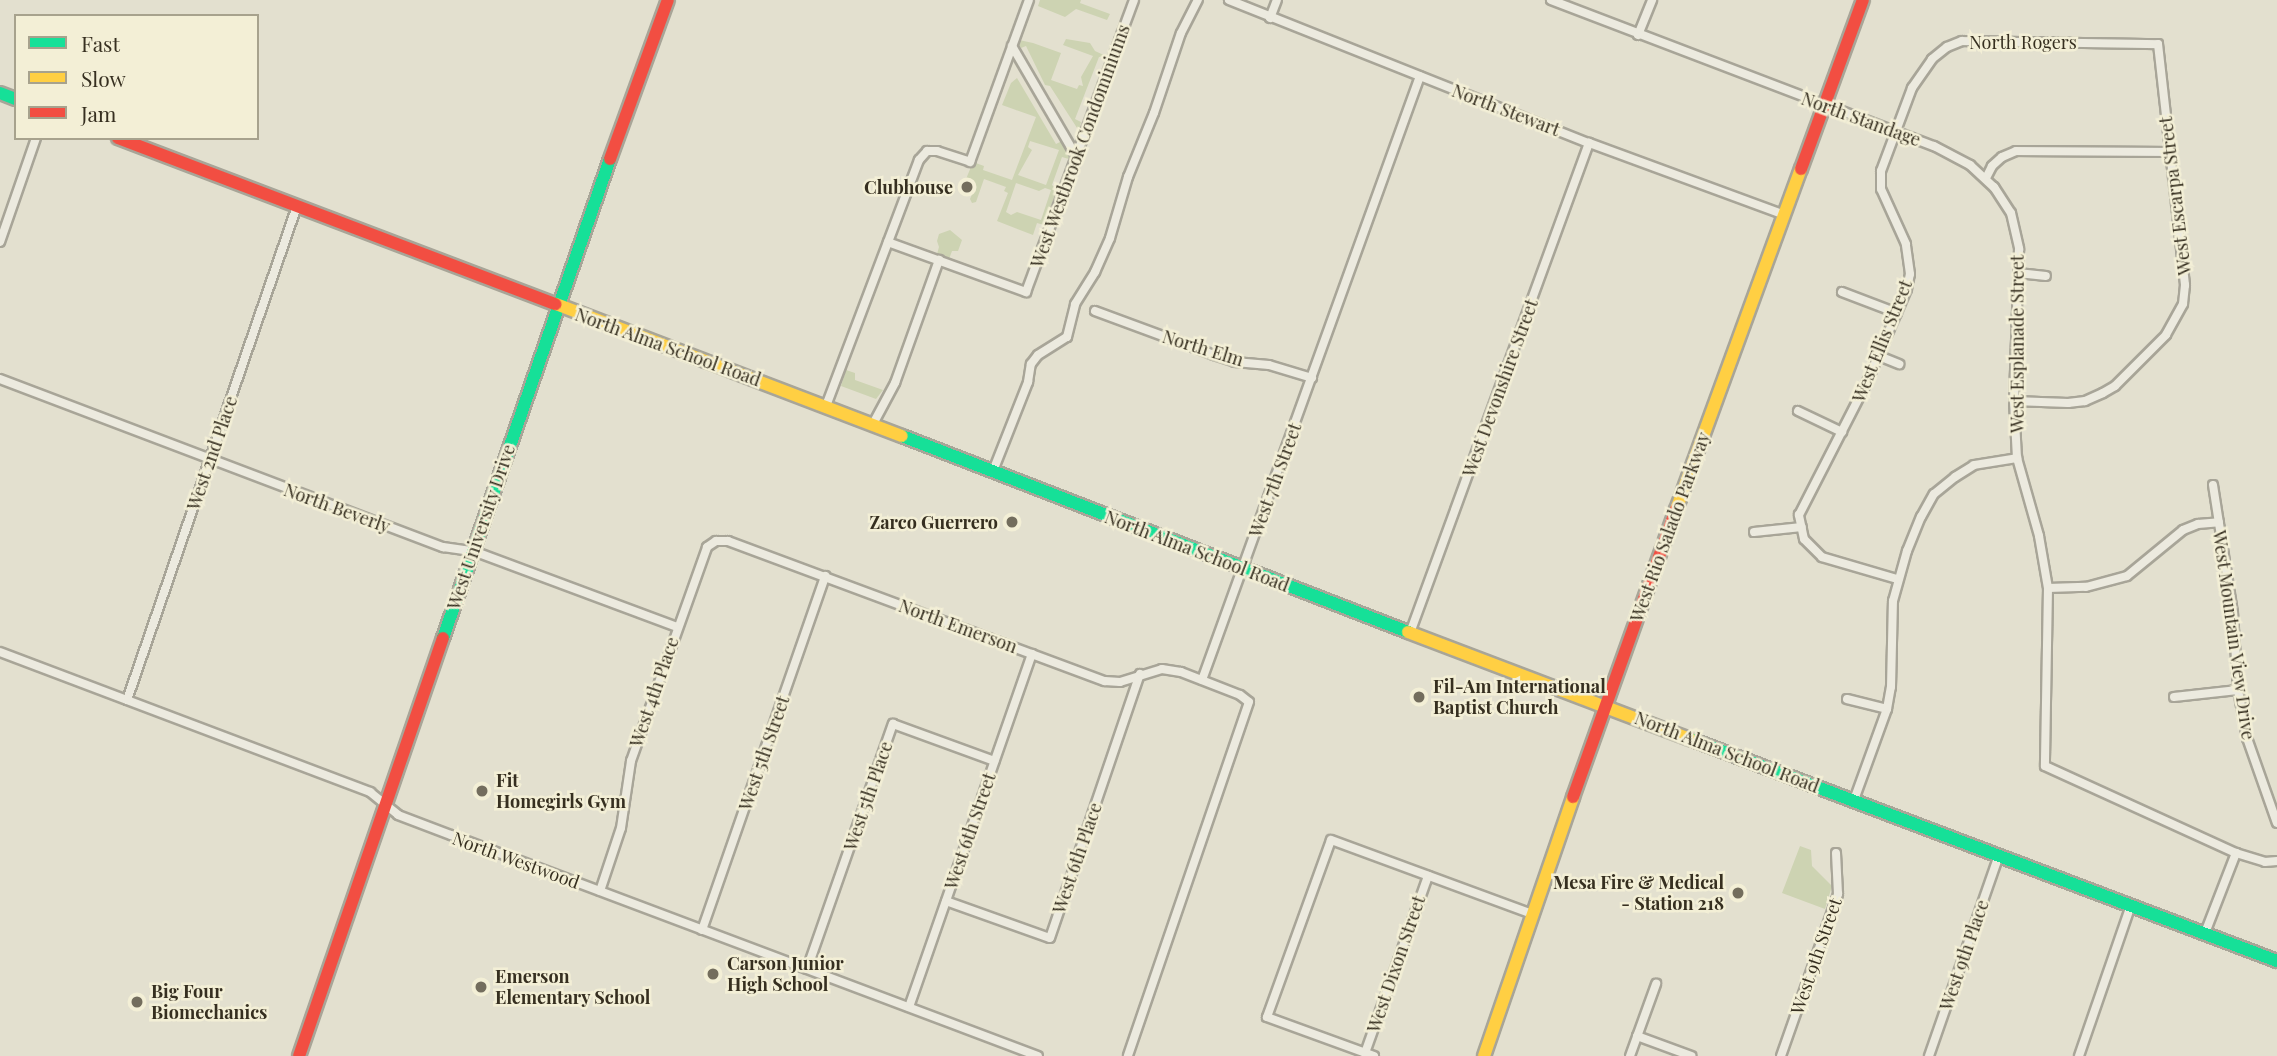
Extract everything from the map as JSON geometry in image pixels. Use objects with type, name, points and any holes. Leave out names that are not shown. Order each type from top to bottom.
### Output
[{"type":"main road","name":"West University Drive","points":[[299,1056],[557,305],[668,0]]},
{"type":"main road","name":"West Rio Salado Parkway","points":[[1484,1056],[1604,706],[1863,0]]},
{"type":"main road","name":"North Alma School Road","points":[[123,140],[827,406],[1242,569],[2277,961]]},
{"type":"street","name":"West Westbrook Condominiums","points":[[939,260],[1026,292],[1133,0]]},
{"type":"street","points":[[993,471],[1028,382],[1031,364],[1038,355],[1067,337],[1075,304],[1095,272],[1110,238],[1128,177],[1154,113],[1181,33],[1198,0]]},
{"type":"street","name":"North Stewart","points":[[1229,0],[1589,143],[1785,215]]},
{"type":"street","points":[[1270,18],[1277,0]]},
{"type":"street","name":"North Standage","points":[[1550,0],[1823,106],[1896,130],[1953,156],[1986,178]]},
{"type":"street","points":[[1638,35],[1652,0]]},
{"type":"street","points":[[827,406],[919,160],[927,150],[970,162],[1026,1]]},
{"type":"street","name":"North Rogers","points":[[1896,130],[1920,72],[1947,47],[1962,41],[2158,44]]},
{"type":"street","name":"West Escarpa Street","points":[[2014,401],[2068,403],[2085,401],[2102,393],[2152,350],[2176,321],[2183,304],[2186,285],[2168,152],[2158,44]]},
{"type":"street","points":[[1012,46],[1076,156]]},
{"type":"street","name":"West 7th Street","points":[[1202,680],[1420,76]]},
{"type":"street","name":"West Ellis Street","points":[[1801,527],[1799,514],[1805,499],[1879,356],[1907,289],[1909,261],[1906,244],[1881,189],[1881,171],[1896,130]]},
{"type":"street","points":[[0,242],[35,140]]},
{"type":"street","name":"West Devonshire Street","points":[[1410,633],[1589,143]]},
{"type":"street","points":[[1986,178],[1992,166],[2002,157],[2016,151],[2168,152]]},
{"type":"street","name":"West Esplanade Street","points":[[1986,178],[2011,213],[2019,249],[2014,401],[2017,458],[2039,536],[2048,587],[2045,766],[2236,853],[2264,862],[2277,861]]},
{"type":"street","name":"West 2nd Place","points":[[127,700],[297,206]]},
{"type":"street","points":[[873,424],[895,383],[939,260],[888,242]]},
{"type":"street","points":[[2018,273],[2046,276]]},
{"type":"street","points":[[1842,292],[1897,313]]},
{"type":"street","name":"North Elm","points":[[1095,311],[1224,358],[1269,365],[1312,378]]},
{"type":"street","points":[[1879,356],[1899,364]]},
{"type":"street","name":"North Beverly","points":[[0,379],[443,547],[473,551],[677,627]]},
{"type":"street","points":[[1798,411],[1842,432]]},
{"type":"street","points":[[1854,800],[1887,709],[1891,687],[1891,625],[1898,579],[1916,528],[1934,494],[1974,465],[2017,458]]},
{"type":"street","name":"West Mountain View Drive","points":[[2213,485],[2233,613],[2238,690],[2247,738],[2277,822]]},
{"type":"street","points":[[2048,587],[2085,587],[2127,576],[2183,530],[2198,524],[2219,522]]},
{"type":"street","points":[[1754,532],[1801,527],[1810,548],[1822,557],[1898,579]]},
{"type":"street","name":"North Emerson","points":[[716,541],[729,541],[1105,681],[1120,682],[1162,669],[1202,680]]},
{"type":"street","name":"West 4th Place","points":[[600,891],[621,828],[631,761],[707,547],[716,541]]},
{"type":"street","name":"West 5th Street","points":[[702,930],[825,576]]},
{"type":"street","name":"North Westwood","points":[[0,652],[372,793],[401,816],[1038,1056]]},
{"type":"street","name":"West 6th Street","points":[[909,1007],[1032,654]]},
{"type":"street","name":"West 6th Place","points":[[946,901],[1050,938],[1140,674]]},
{"type":"street","points":[[1128,1056],[1249,702],[1240,695],[1202,680]]},
{"type":"street","points":[[2174,697],[2238,690]]},
{"type":"street","points":[[1847,699],[1887,709]]},
{"type":"street","name":"West 5th Place","points":[[807,969],[893,724],[995,761]]},
{"type":"street","points":[[1370,1054],[1267,1017],[1331,840],[1532,914]]},
{"type":"street","name":"West 9th Street","points":[[1781,1056],[1838,894],[1836,853]]},
{"type":"street","points":[[2205,933],[2236,853]]},
{"type":"street","name":"West 9th Place","points":[[1929,1056],[1999,855]]},
{"type":"street","name":"West Dixon Street","points":[[1370,1054],[1428,876]]},
{"type":"street","points":[[2079,1056],[2131,905]]},
{"type":"street","points":[[1630,1056],[1656,984]]},
{"type":"street","points":[[1637,1036],[1691,1056]]},
{"type":"green space","points":[[1040,0],[1081,0],[1080,3],[1110,14],[1107,20],[1076,9],[1065,17],[1038,6]]},
{"type":"green space","points":[[1066,39],[1090,43],[1095,51],[1106,56],[1099,57],[1075,119],[1081,122],[1079,131],[1050,86],[1045,85],[1026,46],[1021,48],[1018,43],[1019,40],[1033,43],[1061,53],[1051,80],[1077,89],[1079,85],[1083,86],[1081,77],[1093,56],[1063,45]]},
{"type":"green space","points":[[1017,78],[1056,144],[1062,141],[1070,156],[1069,159],[1062,157],[1052,185],[1057,189],[1044,225],[1037,223],[1033,235],[997,221],[1008,193],[1004,191],[1006,187],[984,179],[976,202],[972,203],[970,199],[976,185],[966,179],[973,162],[984,166],[983,170],[1012,180],[1036,117],[1002,105],[1011,83]],"holes":[[[1030,141],[1059,150],[1046,185],[1018,175],[1032,150],[1028,147]],[[1016,183],[1039,191],[1045,188],[1051,190],[1041,220],[1017,212],[1011,215],[1006,212]]]},
{"type":"green space","points":[[950,230],[962,240],[958,251],[952,251],[949,259],[937,254],[937,241],[939,234]]},
{"type":"green space","points":[[846,370],[855,373],[855,380],[883,390],[876,399],[841,386]]},
{"type":"green space","points":[[1800,846],[1811,850],[1812,866],[1832,886],[1825,909],[1782,893]]},
{"type":"traffic: fast","points":[[0,93],[14,98]]},
{"type":"traffic: fast","points":[[443,638],[610,159]]},
{"type":"traffic: fast","points":[[902,436],[1408,632]]},
{"type":"traffic: fast","points":[[1690,739],[2277,961]]},
{"type":"traffic: slow","points":[[1676,510],[1801,169]]},
{"type":"traffic: slow","points":[[556,304],[902,436]]},
{"type":"traffic: slow","points":[[1408,632],[1690,739]]},
{"type":"traffic: slow","points":[[1484,1056],[1573,797]]},
{"type":"traffic: jam","points":[[610,159],[668,0]]},
{"type":"traffic: jam","points":[[1801,169],[1863,0]]},
{"type":"traffic: jam","points":[[123,140],[556,304]]},
{"type":"traffic: jam","points":[[1573,797],[1676,510]]},
{"type":"traffic: jam","points":[[299,1056],[443,638]]},
{"type":"place","name":"Clubhouse","points":[[967,187]]},
{"type":"place","name":"Zarco Guerrero","points":[[1012,522]]},
{"type":"place","name":"Fil-Am International Baptist Church","points":[[1419,697]]},
{"type":"place","name":"Fit Homegirls Gym","points":[[482,791]]},
{"type":"place","name":"Mesa Fire & Medical - Station 218","points":[[1738,893]]},
{"type":"place","name":"Carson Junior High School","points":[[713,974]]},
{"type":"place","name":"Emerson Elementary School","points":[[481,987]]},
{"type":"place","name":"Big Four Biomechanics","points":[[137,1002]]}]
